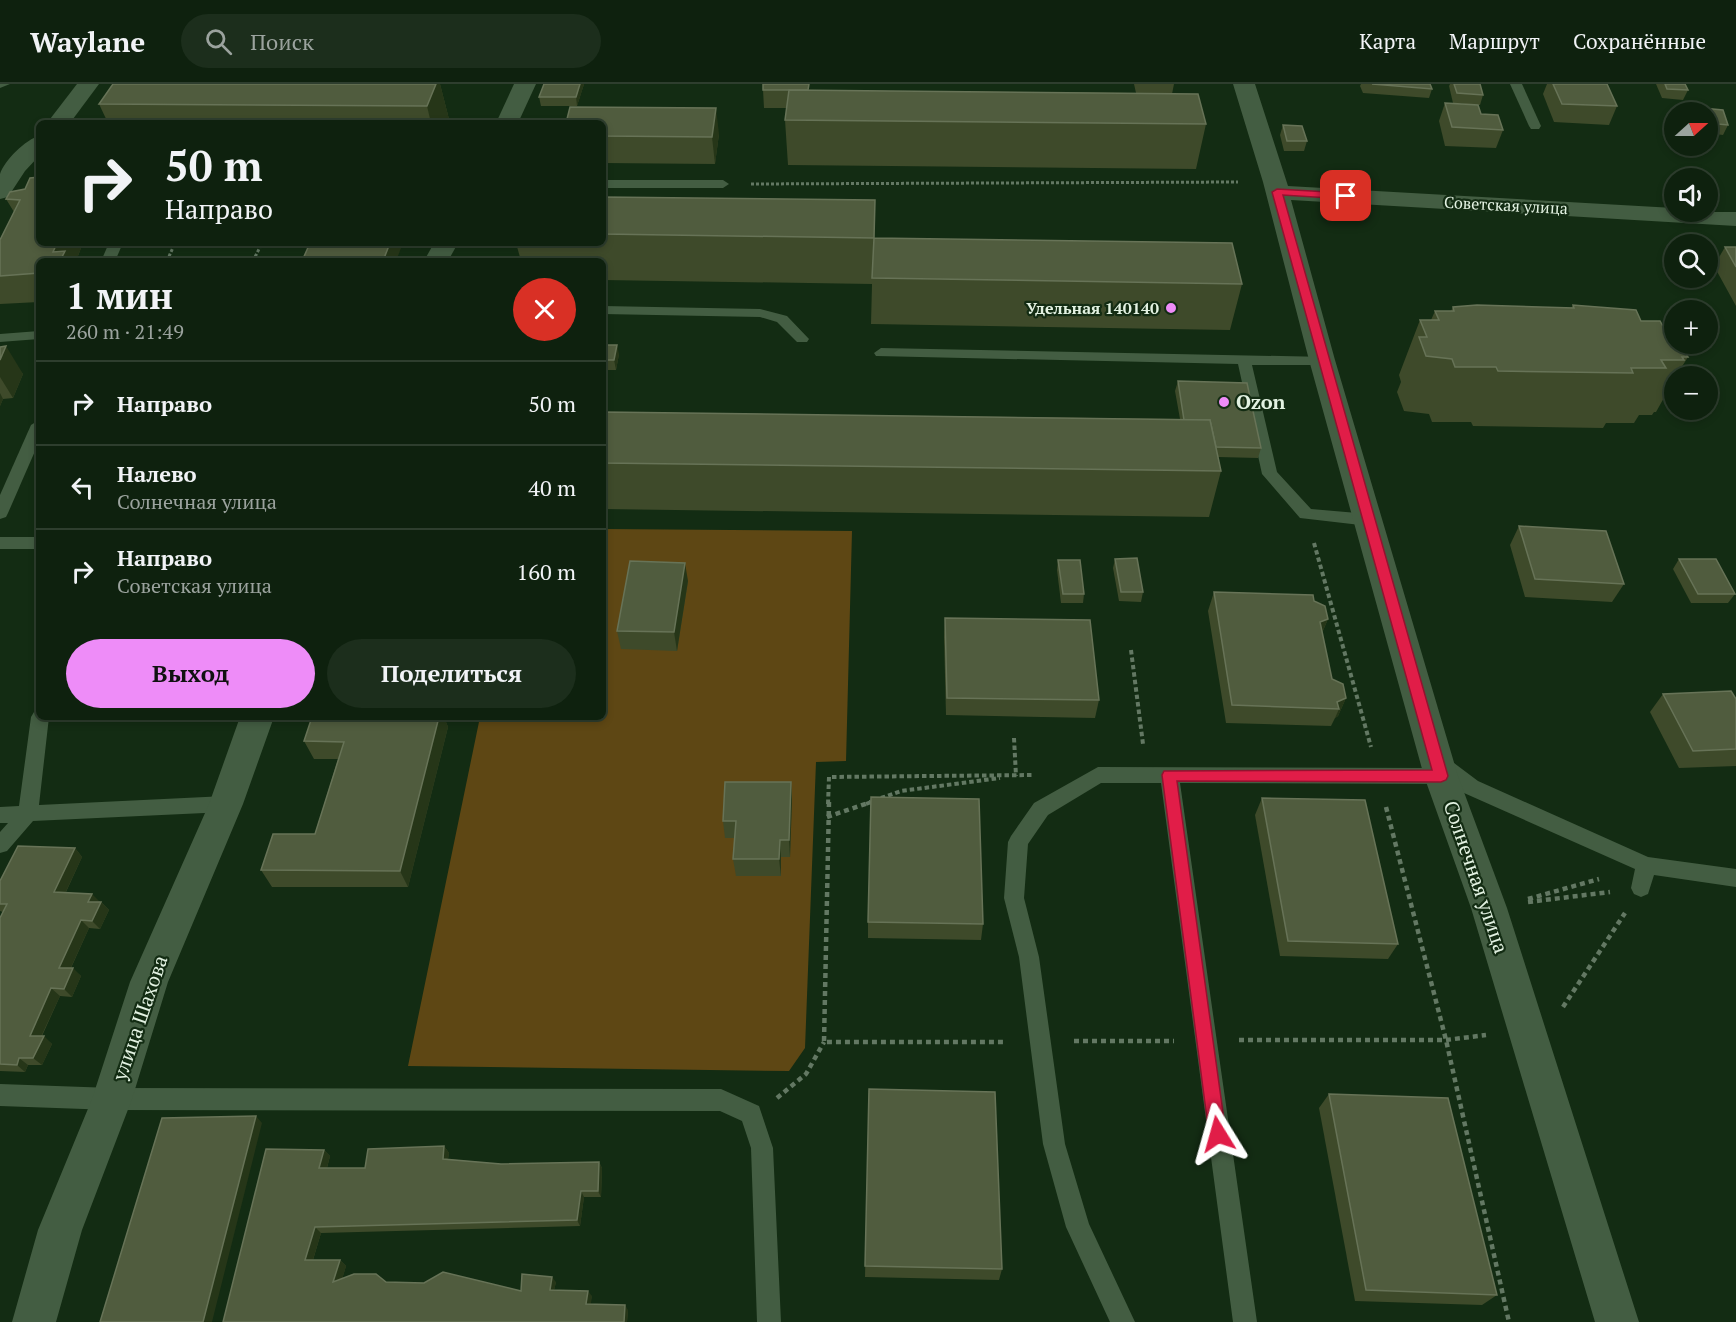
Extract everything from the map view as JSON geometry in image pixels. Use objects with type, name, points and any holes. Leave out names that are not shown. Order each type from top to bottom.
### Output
[{"type":"street","points":[[61,120],[88,84]]},
{"type":"street","points":[[508,120],[525,84]]},
{"type":"street","name":"Солнечная улица","points":[[1244,84],[1276,187],[1440,769],[1490,908],[1617,1322]]},
{"type":"street","points":[[0,192],[16,167],[36,146]]},
{"type":"street","name":"Советская улица","points":[[1276,187],[1736,219]]},
{"type":"street","name":"улица Шахова","points":[[34,1322],[60,1230],[112,1099],[149,982],[226,804],[256,720]]},
{"type":"lane","points":[[1516,84],[1535,126]]},
{"type":"lane","points":[[606,184],[723,184]]},
{"type":"lane","points":[[606,310],[760,313],[782,319],[802,339]]},
{"type":"lane","points":[[0,338],[36,335]]},
{"type":"lane","points":[[881,353],[1323,360]]},
{"type":"lane","points":[[1244,360],[1270,474],[1306,514],[1369,520]]},
{"type":"lane","points":[[0,513],[36,432]]},
{"type":"lane","points":[[0,543],[36,543]]},
{"type":"lane","points":[[0,845],[28,814],[40,720]]},
{"type":"lane","points":[[1123,1322],[1078,1227],[1054,1144],[1029,957],[1014,898],[1018,842],[1041,809],[1098,775],[1378,775],[1440,769],[1471,787],[1646,865],[1736,878]]},
{"type":"lane","points":[[1169,775],[1204,1040],[1245,1322]]},
{"type":"lane","points":[[0,815],[226,804]]},
{"type":"lane","points":[[1641,888],[1646,865]]},
{"type":"lane","points":[[0,1095],[112,1099],[721,1100],[751,1114],[762,1148],[769,1322]]},
{"type":"path","points":[[723,184],[1276,187]]},
{"type":"path","points":[[1306,514],[1378,775],[1446,1040],[1509,1322]]},
{"type":"path","points":[[1131,650],[1147,775]]},
{"type":"path","points":[[1014,738],[1017,776]]},
{"type":"path","points":[[751,1114],[794,1087],[816,1064],[824,1042],[829,777],[1098,775]]},
{"type":"path","points":[[827,817],[901,791],[1017,776]]},
{"type":"path","points":[[1490,908],[1641,888]]},
{"type":"path","points":[[824,1042],[1530,1040],[1641,888]]},
{"type":"shaded area","points":[[606,529],[852,531],[846,761],[816,762],[805,1048],[789,1071],[408,1066],[479,720],[606,720]]},
{"type":"building","points":[[113,84],[436,84],[427,106],[99,104]]},
{"type":"building","points":[[544,84],[580,84],[576,97],[539,97]]},
{"type":"building","points":[[763,84],[809,84],[808,90],[763,90]]},
{"type":"building","points":[[1372,84],[1430,84],[1432,89]]},
{"type":"building","points":[[1454,84],[1480,84],[1483,95],[1457,93]]},
{"type":"building","points":[[1553,84],[1607,84],[1617,106],[1562,104]]},
{"type":"building","points":[[1665,84],[1685,84],[1688,90],[1667,89]]},
{"type":"building","points":[[789,90],[1198,94],[1206,124],[785,120]]},
{"type":"building","points":[[1445,103],[1478,105],[1481,114],[1498,115],[1503,130],[1452,127]]},
{"type":"building","points":[[570,107],[716,108],[712,137],[606,136],[606,120],[567,120]]},
{"type":"building","points":[[1718,110],[1723,110],[1728,125],[1718,124]]},
{"type":"building","points":[[1283,125],[1302,126],[1307,141],[1287,141]]},
{"type":"building","points":[[36,177],[36,246],[56,246],[53,252],[65,251],[62,258],[36,258],[36,273],[0,276],[0,240],[20,200],[6,199],[10,192],[25,189],[30,178]]},
{"type":"building","points":[[606,197],[875,200],[874,238],[606,234]]},
{"type":"building","points":[[874,238],[1232,243],[1242,284],[872,278]]},
{"type":"building","points":[[309,246],[389,246],[384,258],[303,258]]},
{"type":"building","points":[[1725,247],[1736,247],[1736,267]]},
{"type":"building","points":[[1477,305],[1574,308],[1573,305],[1636,310],[1641,321],[1660,321],[1664,328],[1664,354],[1686,354],[1688,357],[1682,357],[1684,360],[1661,360],[1664,368],[1631,368],[1633,373],[1498,371],[1496,367],[1455,367],[1452,359],[1426,356],[1419,337],[1427,337],[1420,320],[1439,320],[1435,311],[1454,311],[1453,307]]},
{"type":"building","points":[[606,345],[617,345],[614,360],[606,360]]},
{"type":"building","points":[[6,346],[0,360],[0,347]]},
{"type":"building","points":[[1178,381],[1247,383],[1261,448],[1216,447],[1210,420],[1184,420]]},
{"type":"building","points":[[606,412],[1210,420],[1221,471],[606,463]]},
{"type":"building","points":[[1519,526],[1606,531],[1624,584],[1535,579]]},
{"type":"building","points":[[1137,558],[1143,592],[1121,592],[1115,559]]},
{"type":"building","points":[[1679,559],[1716,559],[1735,594],[1698,594]]},
{"type":"building","points":[[1058,560],[1080,560],[1084,594],[1063,594]]},
{"type":"building","points":[[630,561],[685,563],[674,632],[617,631]]},
{"type":"building","points":[[1214,592],[1313,595],[1314,601],[1325,606],[1328,619],[1320,622],[1332,679],[1343,684],[1346,698],[1337,702],[1339,709],[1232,705]]},
{"type":"building","points":[[945,618],[1090,620],[1099,700],[947,698]]},
{"type":"building","points":[[1731,691],[1736,699],[1736,749],[1693,751],[1663,694]]},
{"type":"building","points":[[311,720],[438,720],[400,871],[261,870],[273,834],[315,834],[344,742],[304,741]]},
{"type":"building","points":[[725,782],[791,782],[789,840],[780,840],[779,859],[733,859],[736,821],[723,821]]},
{"type":"building","points":[[871,797],[979,799],[983,924],[868,922]]},
{"type":"building","points":[[1262,798],[1365,800],[1398,944],[1288,941]]},
{"type":"building","points":[[18,846],[75,848],[54,892],[92,894],[88,902],[101,902],[92,921],[81,920],[59,968],[73,968],[64,989],[51,988],[30,1036],[44,1036],[33,1058],[19,1058],[17,1065],[0,1064],[0,918],[7,904],[0,904],[0,881]]},
{"type":"building","points":[[869,1089],[995,1092],[1002,1269],[865,1266]]},
{"type":"building","points":[[1329,1094],[1448,1098],[1497,1295],[1366,1290]]},
{"type":"building","points":[[256,1116],[203,1322],[100,1322],[162,1118]]},
{"type":"building","points":[[444,1146],[443,1159],[501,1164],[599,1162],[598,1191],[581,1191],[577,1220],[315,1227],[305,1260],[340,1260],[333,1282],[354,1274],[376,1274],[386,1282],[424,1283],[443,1272],[521,1291],[522,1274],[552,1277],[550,1290],[588,1291],[586,1304],[625,1305],[624,1322],[223,1322],[266,1149],[324,1150],[319,1168],[365,1168],[368,1149]]},
{"type":"place","name":"Удельная 140140","points":[[1171,308]]},
{"type":"place","name":"Ozon","points":[[1224,402]]},
{"type":"route","points":[[1218,1134],[1169,775],[1441,776],[1277,192],[1346,196]]}]
